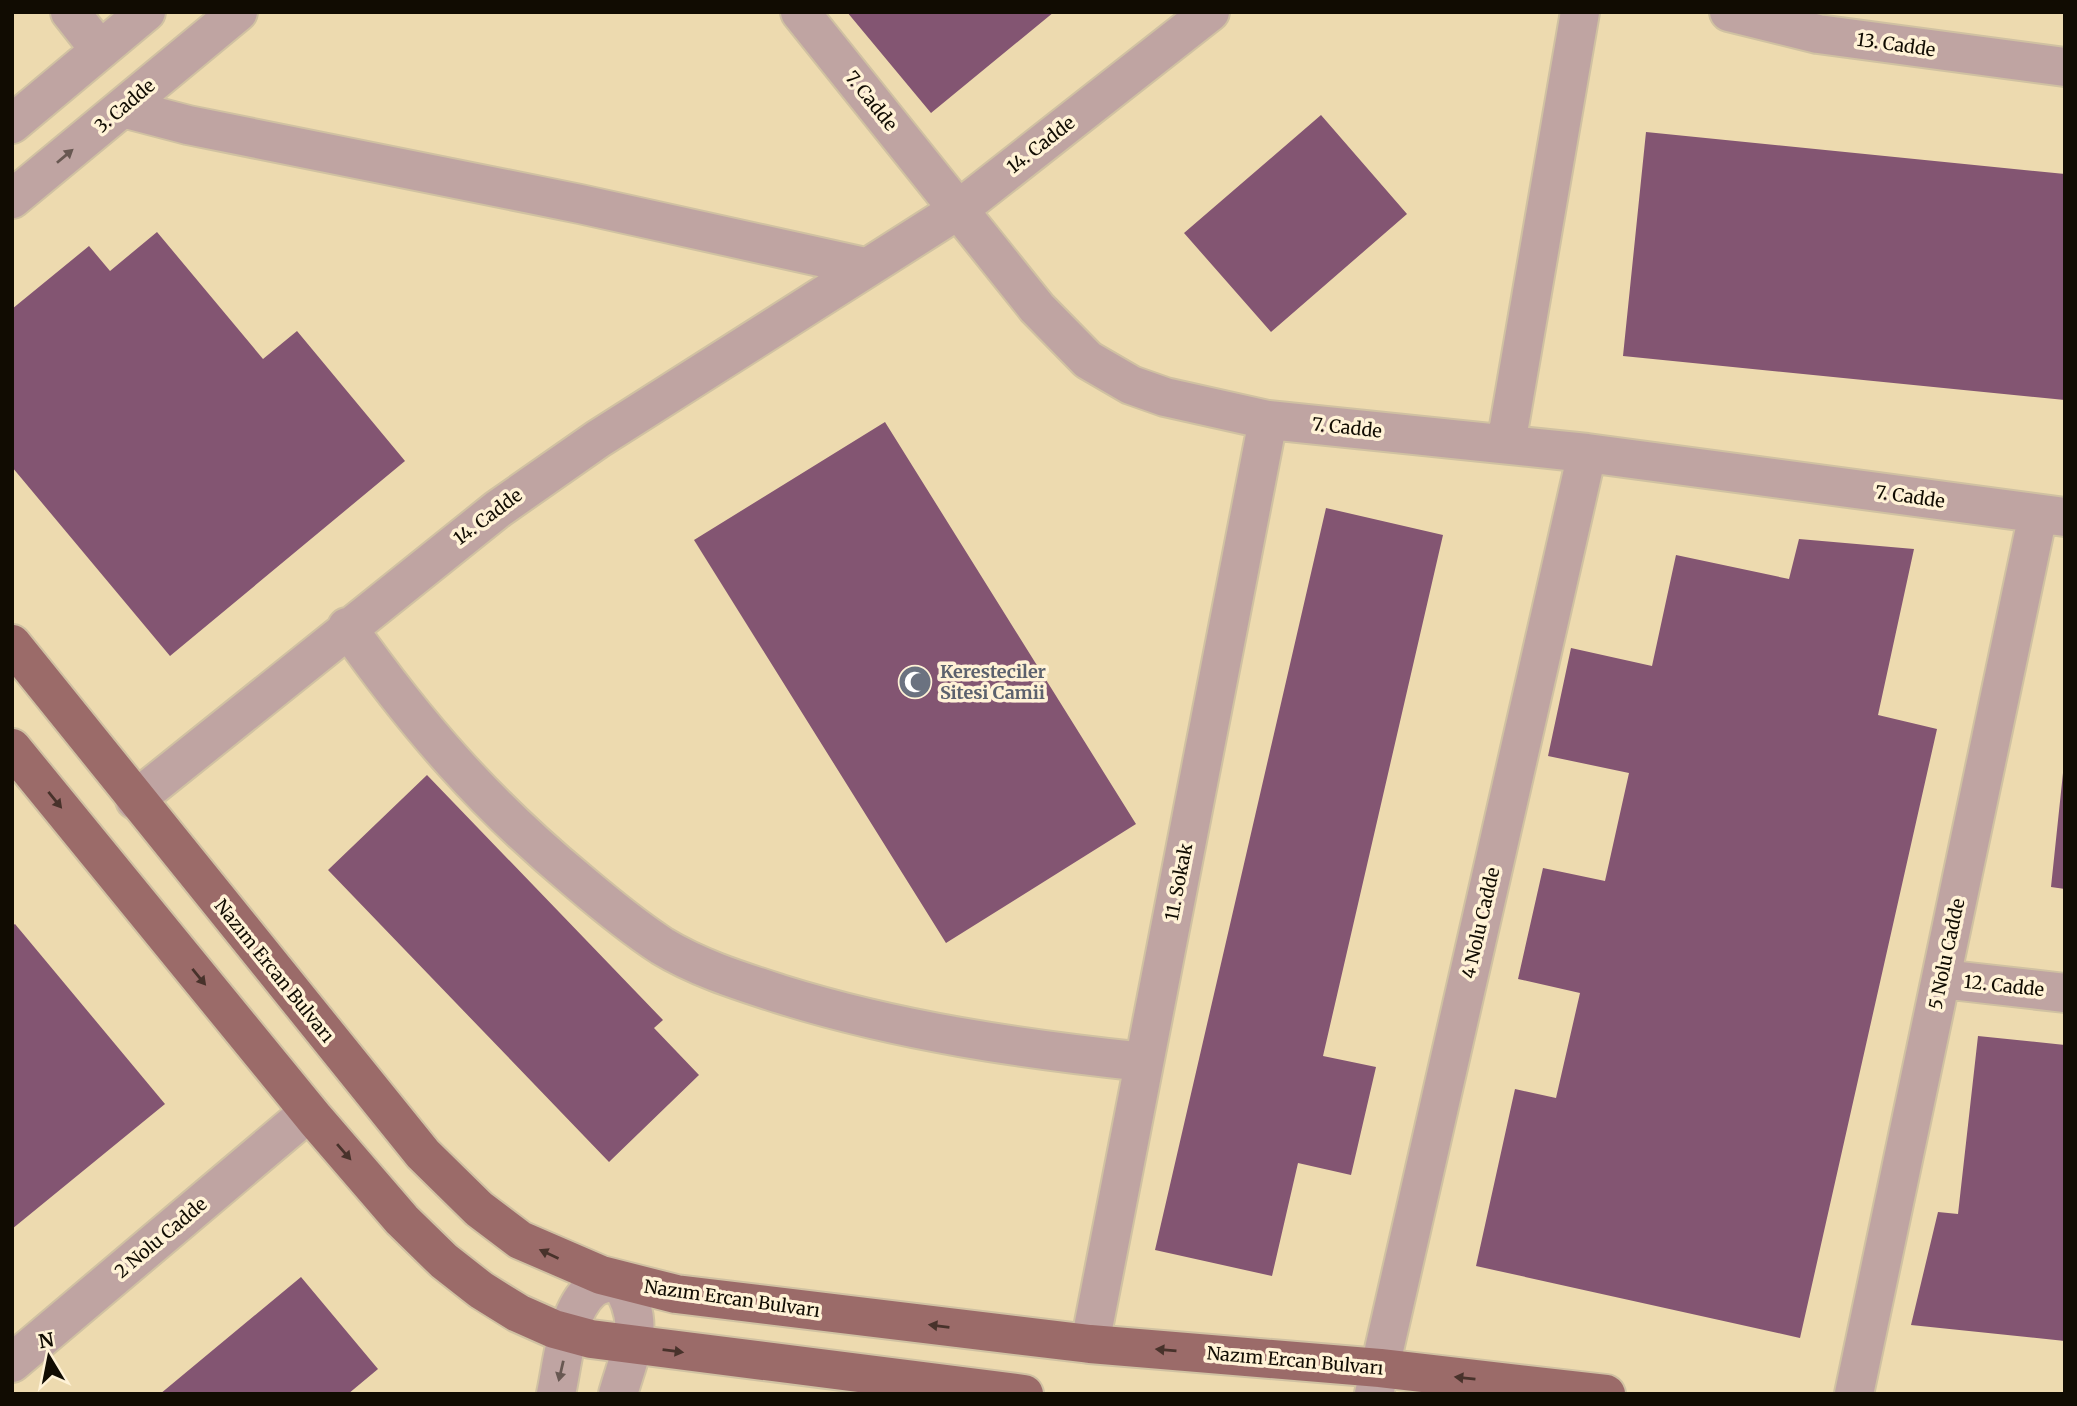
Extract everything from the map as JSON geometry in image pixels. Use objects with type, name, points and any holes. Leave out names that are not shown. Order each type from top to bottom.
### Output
[{"type":"main road","name":"Nazım Ercan Bulvarı","points":[[12,644],[135,800],[423,1154],[479,1209],[520,1240],[619,1281],[676,1294],[1377,1381],[1606,1394]]},
{"type":"main road","points":[[16,759],[402,1220],[444,1261],[518,1313],[570,1334],[631,1346],[901,1387],[1024,1394]]},
{"type":"street","points":[[70,12],[100,50]]},
{"type":"street","points":[[12,124],[146,12]]},
{"type":"street","name":"3. Cadde","points":[[12,200],[238,12]]},
{"type":"street","name":"7. Cadde","points":[[800,12],[1037,308],[1088,360],[1131,384],[1165,397],[1268,420],[1587,453],[2052,516]]},
{"type":"street","name":"14. Cadde","points":[[135,800],[347,627],[520,493],[598,439],[958,210],[1210,12]]},
{"type":"street","points":[[1506,444],[1580,12]]},
{"type":"street","name":"13. Cadde","points":[[1728,12],[1818,34],[2065,67]]},
{"type":"street","points":[[123,108],[188,125],[580,204],[865,267]]},
{"type":"street","name":"11. Sokak","points":[[1090,1344],[1268,420]]},
{"type":"street","name":"4 Nolu Cadde","points":[[1377,1381],[1587,453]]},
{"type":"street","name":"5 Nolu Cadde","points":[[1854,1394],[1942,979],[2052,516]]},
{"type":"street","points":[[347,627],[434,744],[493,805],[561,867],[663,946],[715,972],[835,1011],[1030,1050],[1144,1062]]},
{"type":"street","name":"12. Cadde","points":[[1942,979],[2065,993]]},
{"type":"street","name":"2 Nolu Cadde","points":[[12,1363],[309,1112]]},
{"type":"street","points":[[556,1394],[575,1314],[593,1288],[619,1281],[633,1301],[635,1311],[631,1346],[618,1394]]},
{"type":"shaded area","points":[[12,12],[2065,12],[2065,1394],[12,1394]]},
{"type":"building","points":[[847,12],[1054,12],[931,113]]},
{"type":"building","points":[[1321,115],[1407,214],[1271,332],[1184,233]]},
{"type":"building","points":[[1646,132],[2065,174],[2065,400],[1623,356]]},
{"type":"building","points":[[157,232],[263,359],[297,331],[405,461],[170,656],[12,467],[12,309],[89,246],[110,271]]},
{"type":"building","name":"Keresteciler Sitesi Camii","points":[[885,422],[1136,824],[946,943],[694,540]]},
{"type":"building","points":[[1326,508],[1443,535],[1323,1056],[1376,1067],[1351,1175],[1298,1163],[1272,1276],[1155,1250]]},
{"type":"building","points":[[1799,539],[1914,549],[1878,715],[1937,729],[1800,1338],[1476,1266],[1515,1089],[1556,1098],[1580,993],[1518,979],[1543,868],[1605,881],[1629,773],[1548,756],[1571,648],[1652,666],[1676,555],[1789,579]]},
{"type":"building","points":[[2065,773],[2065,889],[2051,887]]},
{"type":"building","points":[[427,775],[663,1020],[654,1028],[699,1075],[609,1162],[328,870]]},
{"type":"building","points":[[15,924],[165,1104],[12,1229],[12,926]]},
{"type":"building","points":[[1978,1036],[2065,1045],[2065,1341],[1911,1325],[1938,1212],[1958,1214]]},
{"type":"building","points":[[301,1277],[378,1369],[348,1394],[160,1394]]},
{"type":"place","name":"Keresteciler Sitesi Camii","points":[[915,682]]}]
